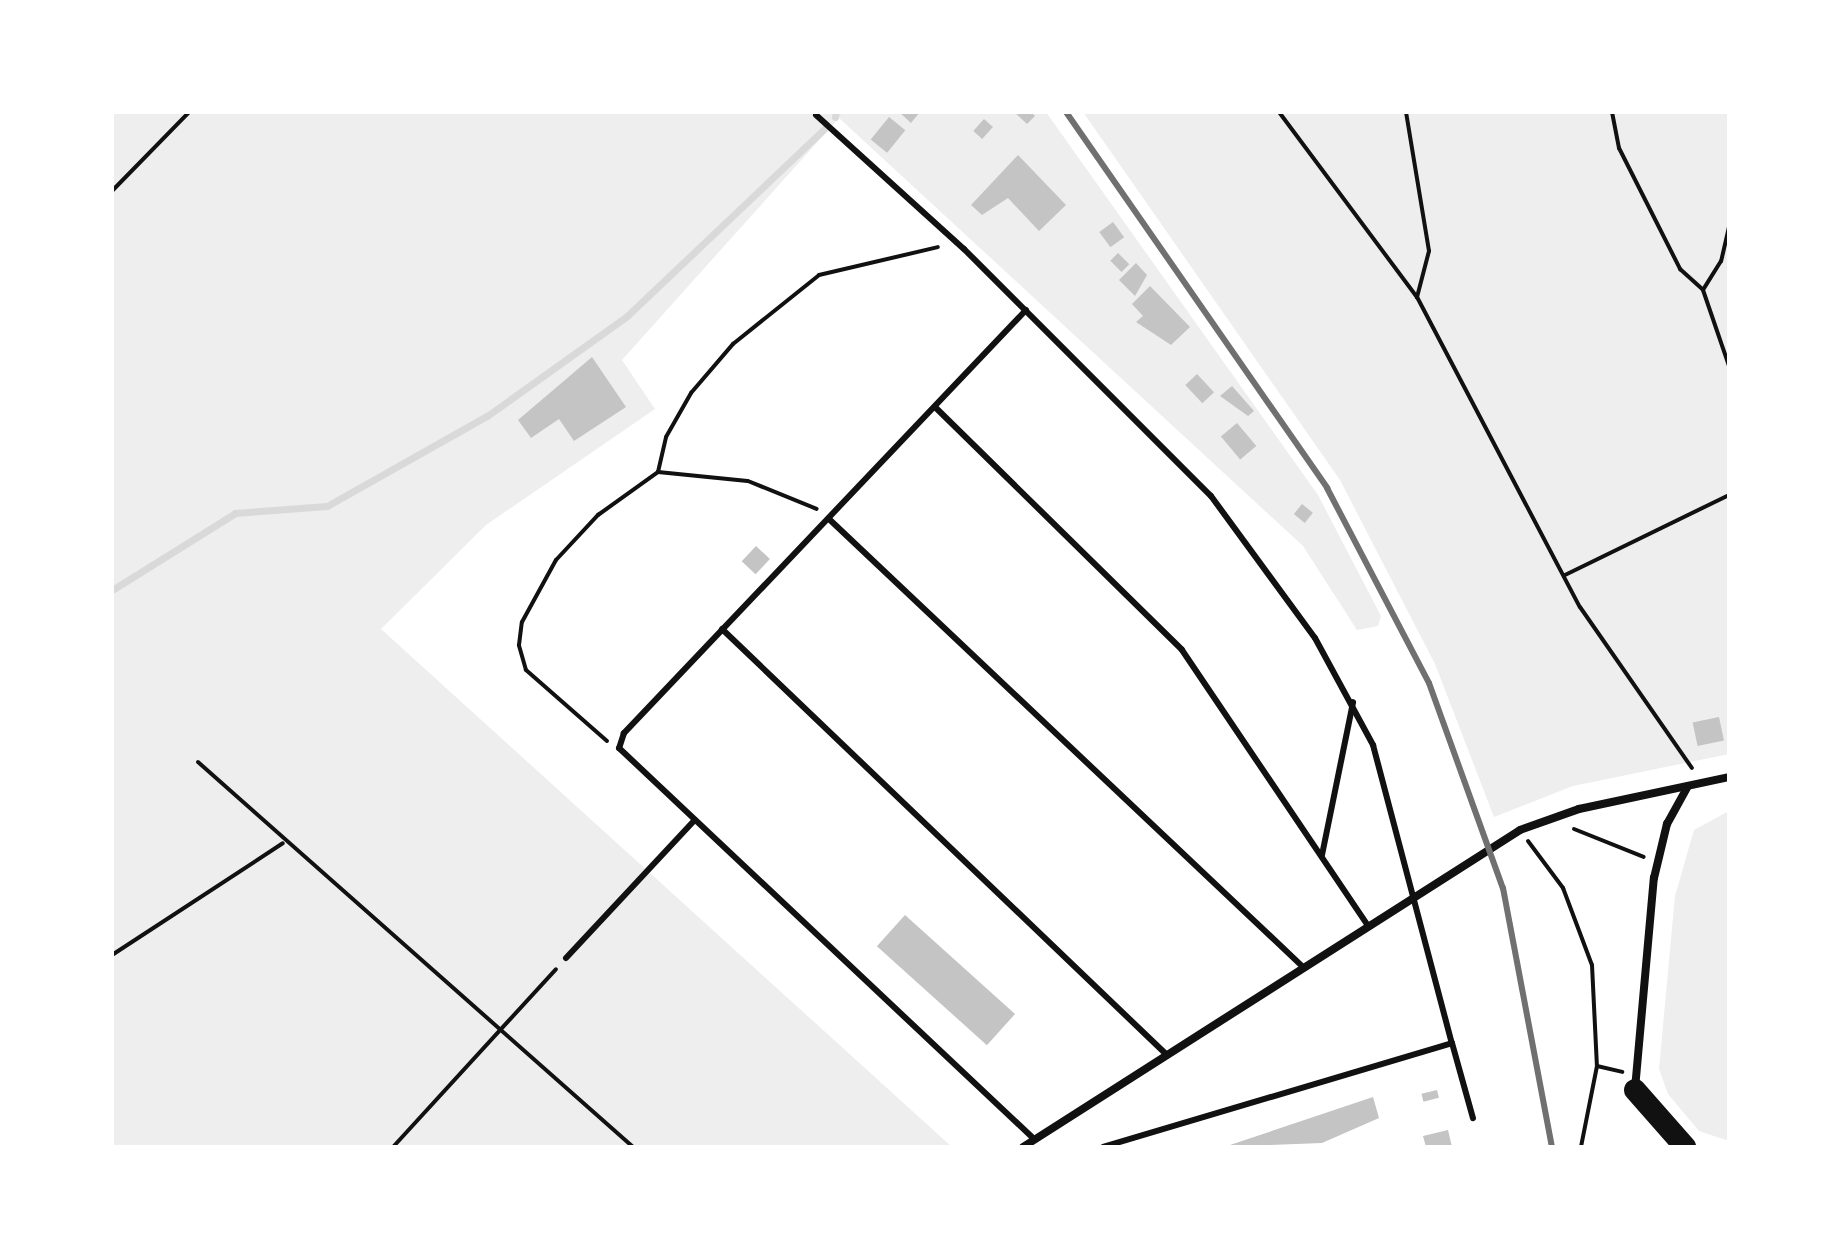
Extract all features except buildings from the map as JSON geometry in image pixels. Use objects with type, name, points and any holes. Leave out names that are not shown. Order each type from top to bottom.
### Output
[{"type":"highway","points":[[1633,1082],[1685,1147]]},
{"type":"street","points":[[1023,1147],[1032,1137],[1167,1055],[1414,894],[1520,830],[1548,819],[1729,777]]},
{"type":"street","points":[[1633,1082],[1657,862],[1688,786]]},
{"type":"lane","points":[[816,115],[964,249],[1211,496],[1354,699],[1414,894],[1473,1118]]},
{"type":"lane","points":[[1026,310],[624,733],[619,748],[693,822],[1032,1137]]},
{"type":"lane","points":[[935,407],[1182,650],[1367,924]]},
{"type":"lane","points":[[829,519],[1303,967]]},
{"type":"lane","points":[[722,629],[1167,1055]]},
{"type":"lane","points":[[1322,856],[1354,699]]},
{"type":"lane","points":[[566,958],[693,822]]},
{"type":"lane","points":[[1103,1147],[1452,1043]]},
{"type":"path","points":[[112,191],[189,112]]},
{"type":"path","points":[[1279,112],[1417,297],[1602,641],[1702,783]]},
{"type":"path","points":[[1406,112],[1429,251],[1417,297]]},
{"type":"path","points":[[1612,112],[1619,148],[1680,269],[1703,290],[1729,366]]},
{"type":"path","points":[[1703,290],[1729,227]]},
{"type":"path","points":[[619,748],[526,670],[522,622],[556,560],[598,515],[658,472],[666,437],[711,367],[819,275],[905,250],[964,249]]},
{"type":"path","points":[[658,472],[781,489],[829,519]]},
{"type":"path","points":[[1565,575],[1729,495]]},
{"type":"path","points":[[198,762],[283,843],[633,1147]]},
{"type":"path","points":[[1548,819],[1657,862]]},
{"type":"path","points":[[1520,830],[1563,888],[1592,965],[1597,1066],[1581,1147]]},
{"type":"path","points":[[112,955],[283,843]]},
{"type":"path","points":[[393,1147],[566,958]]},
{"type":"path","points":[[1597,1066],[1633,1082]]},
{"type":"shaded area","points":[[112,112],[1046,112],[1318,495],[1381,616],[1378,626],[1357,630],[1303,546],[839,118],[622,360],[655,409],[486,525],[381,629],[952,1147],[112,1147]]},
{"type":"shaded area","points":[[1083,112],[1729,112],[1729,754],[1573,786],[1494,817],[1435,664],[1340,480]]},
{"type":"shaded area","points":[[1729,811],[1729,1141],[1699,1131],[1668,1094],[1659,1069],[1675,896],[1694,830]]},
{"type":"waterway","points":[[835,117],[836,112]]},
{"type":"waterway","points":[[112,590],[235,513],[327,506],[487,416],[627,316],[824,129]]},
{"type":"railway","points":[[1066,112],[1327,488],[1429,683],[1503,888],[1552,1147]]}]
